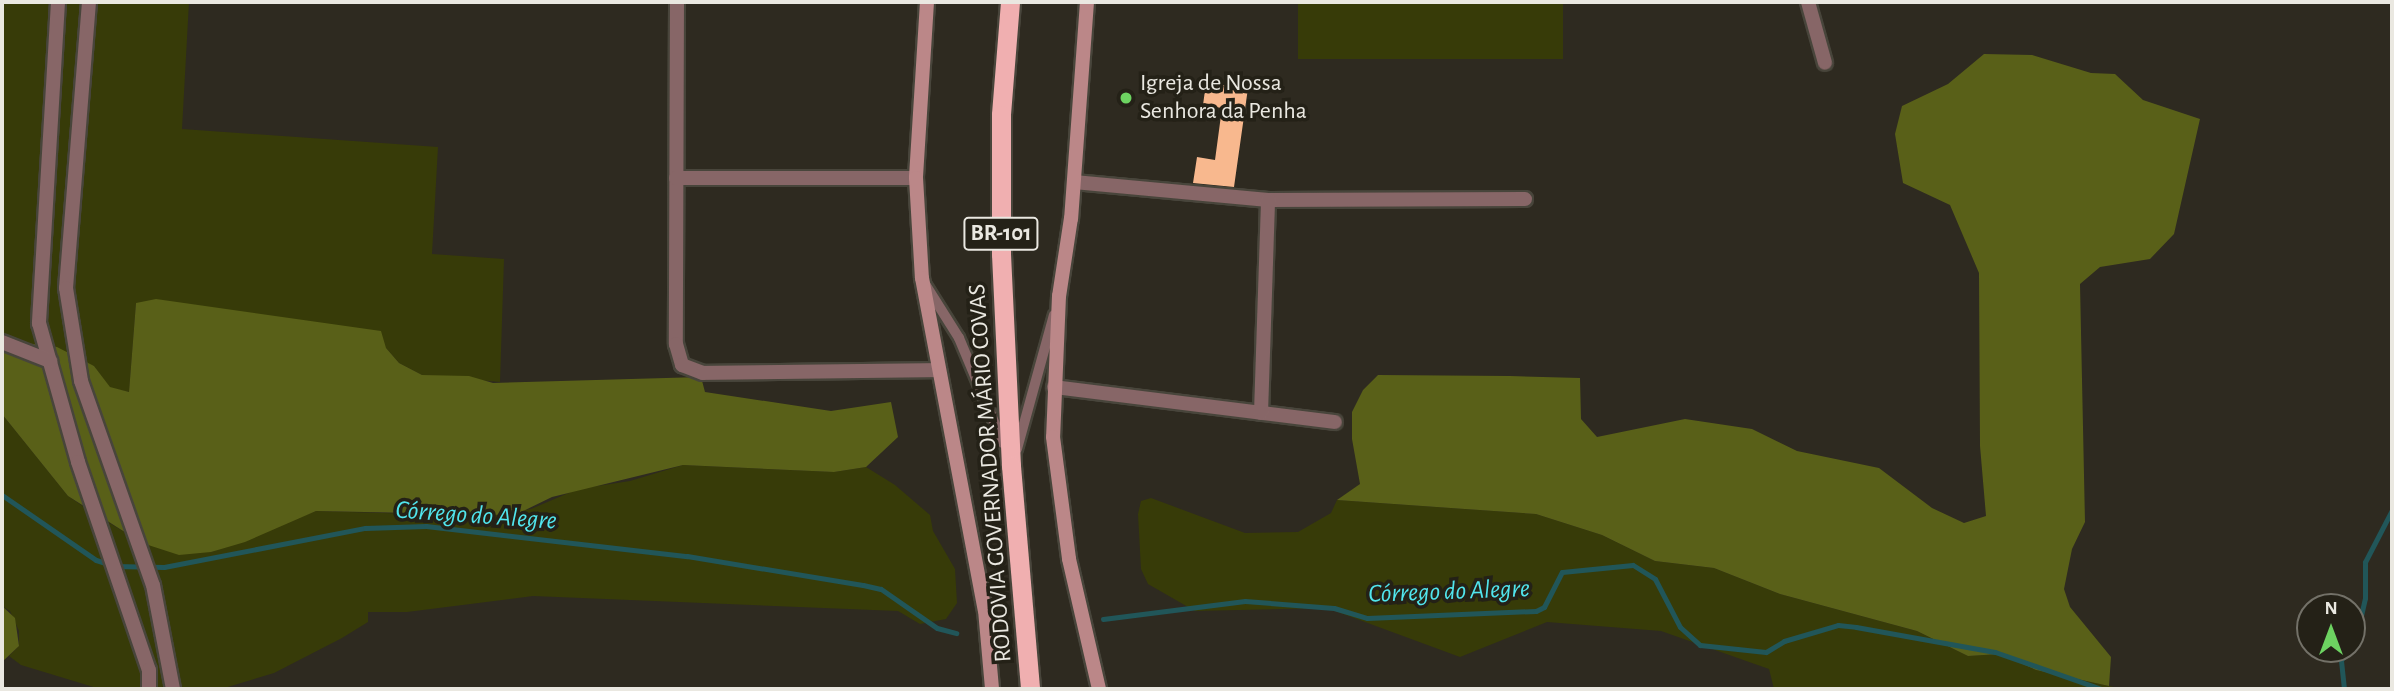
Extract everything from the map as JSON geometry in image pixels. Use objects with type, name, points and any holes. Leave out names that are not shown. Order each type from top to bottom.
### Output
[{"type":"highway","name":"RODOVIA GOVERNADOR MÁRIO COVAS","points":[[1010,2],[1001,115],[1001,254],[1012,466],[1030,689]]},
{"type":"main road","points":[[927,2],[916,178],[922,278],[985,610],[992,689]]},
{"type":"main road","points":[[1087,2],[1074,182],[1059,296],[1054,387],[1057,482],[1069,559],[1099,689]]},
{"type":"street","points":[[58,2],[39,323],[78,462],[149,670],[149,689]]},
{"type":"street","points":[[89,2],[66,288],[81,382],[153,584],[173,689]]},
{"type":"street","points":[[677,2],[676,344],[682,365],[703,373],[938,370]]},
{"type":"street","points":[[1808,2],[1825,62]]},
{"type":"street","points":[[676,178],[916,178]]},
{"type":"street","points":[[1074,182],[1268,200],[1525,199]]},
{"type":"street","points":[[1261,413],[1268,200]]},
{"type":"street","points":[[2,342],[50,361]]},
{"type":"street","points":[[1054,387],[1335,422]]},
{"type":"lane","points":[[922,278],[959,338],[989,401],[1012,466]]},
{"type":"lane","points":[[1012,466],[1059,296]]},
{"type":"green space","points":[[2,2],[189,2],[182,129],[438,147],[432,254],[504,259],[500,382],[422,375],[399,363],[386,348],[136,303],[129,392],[110,388],[94,366],[2,340]]},
{"type":"green space","points":[[1298,2],[1563,2],[1563,59],[1298,59]]},
{"type":"green space","points":[[1984,54],[2032,55],[2091,73],[2115,74],[2143,100],[2200,119],[2174,234],[2150,259],[2100,267],[2080,284],[2085,522],[2072,549],[2064,589],[2070,607],[2111,657],[2109,686],[2036,670],[2000,654],[1968,656],[1917,631],[1780,594],[1714,568],[1655,561],[1602,535],[1536,514],[1337,500],[1360,484],[1352,439],[1352,412],[1363,390],[1378,375],[1510,376],[1580,378],[1581,419],[1597,437],[1685,419],[1752,429],[1797,451],[1879,468],[1932,508],[1964,523],[1986,516],[1980,446],[1979,273],[1950,205],[1903,183],[1895,134],[1902,106],[1948,84]]},
{"type":"green space","points":[[156,299],[381,331],[386,348],[399,363],[422,375],[469,376],[493,383],[701,377],[705,392],[831,411],[891,402],[898,437],[866,467],[834,472],[683,465],[552,497],[515,515],[316,511],[245,542],[211,552],[179,555],[142,543],[68,496],[2,414],[2,340],[57,347],[94,366],[110,387],[129,392],[136,303]]},
{"type":"green space","points":[[2,414],[68,496],[87,509],[142,543],[211,552],[316,511],[482,516],[531,509],[578,489],[630,481],[683,465],[834,472],[866,467],[895,485],[930,515],[933,531],[955,569],[957,603],[946,619],[920,624],[898,611],[533,596],[407,612],[368,612],[368,622],[342,638],[274,673],[221,689],[100,689],[21,665],[9,656],[19,646],[19,631],[10,611],[2,606]]},
{"type":"green space","points":[[1151,498],[1245,533],[1298,532],[1331,513],[1337,500],[1536,514],[1602,535],[1655,561],[1714,568],[1780,594],[1917,631],[1968,656],[2000,654],[2036,670],[2123,689],[1774,689],[1769,669],[1661,631],[1547,622],[1460,657],[1327,608],[1195,611],[1148,584],[1141,569],[1138,514],[1141,501]]},
{"type":"green space","points":[[2,606],[15,618],[19,646],[2,662]]},
{"type":"building","points":[[1206,83],[1248,88],[1234,187],[1193,183],[1197,157],[1215,160],[1222,108],[1203,105]]},
{"type":"waterway","name":"Córrego do Alegre","points":[[2,495],[96,560],[114,566],[164,567],[365,528],[426,526],[687,556],[863,585],[881,589],[937,628],[956,633]]},
{"type":"waterway","points":[[2344,689],[2341,660],[2355,642],[2365,598],[2365,562],[2392,510]]},
{"type":"waterway","name":"Córrego do Alegre","points":[[1103,619],[1245,601],[1334,608],[1367,618],[1536,611],[1544,607],[1562,572],[1633,565],[1655,579],[1680,627],[1700,645],[1766,652],[1784,641],[1838,625],[1995,652],[2101,689]]},
{"type":"place","name":"Igreja de Nossa Senhora da Penha","points":[[1126,98]]}]
